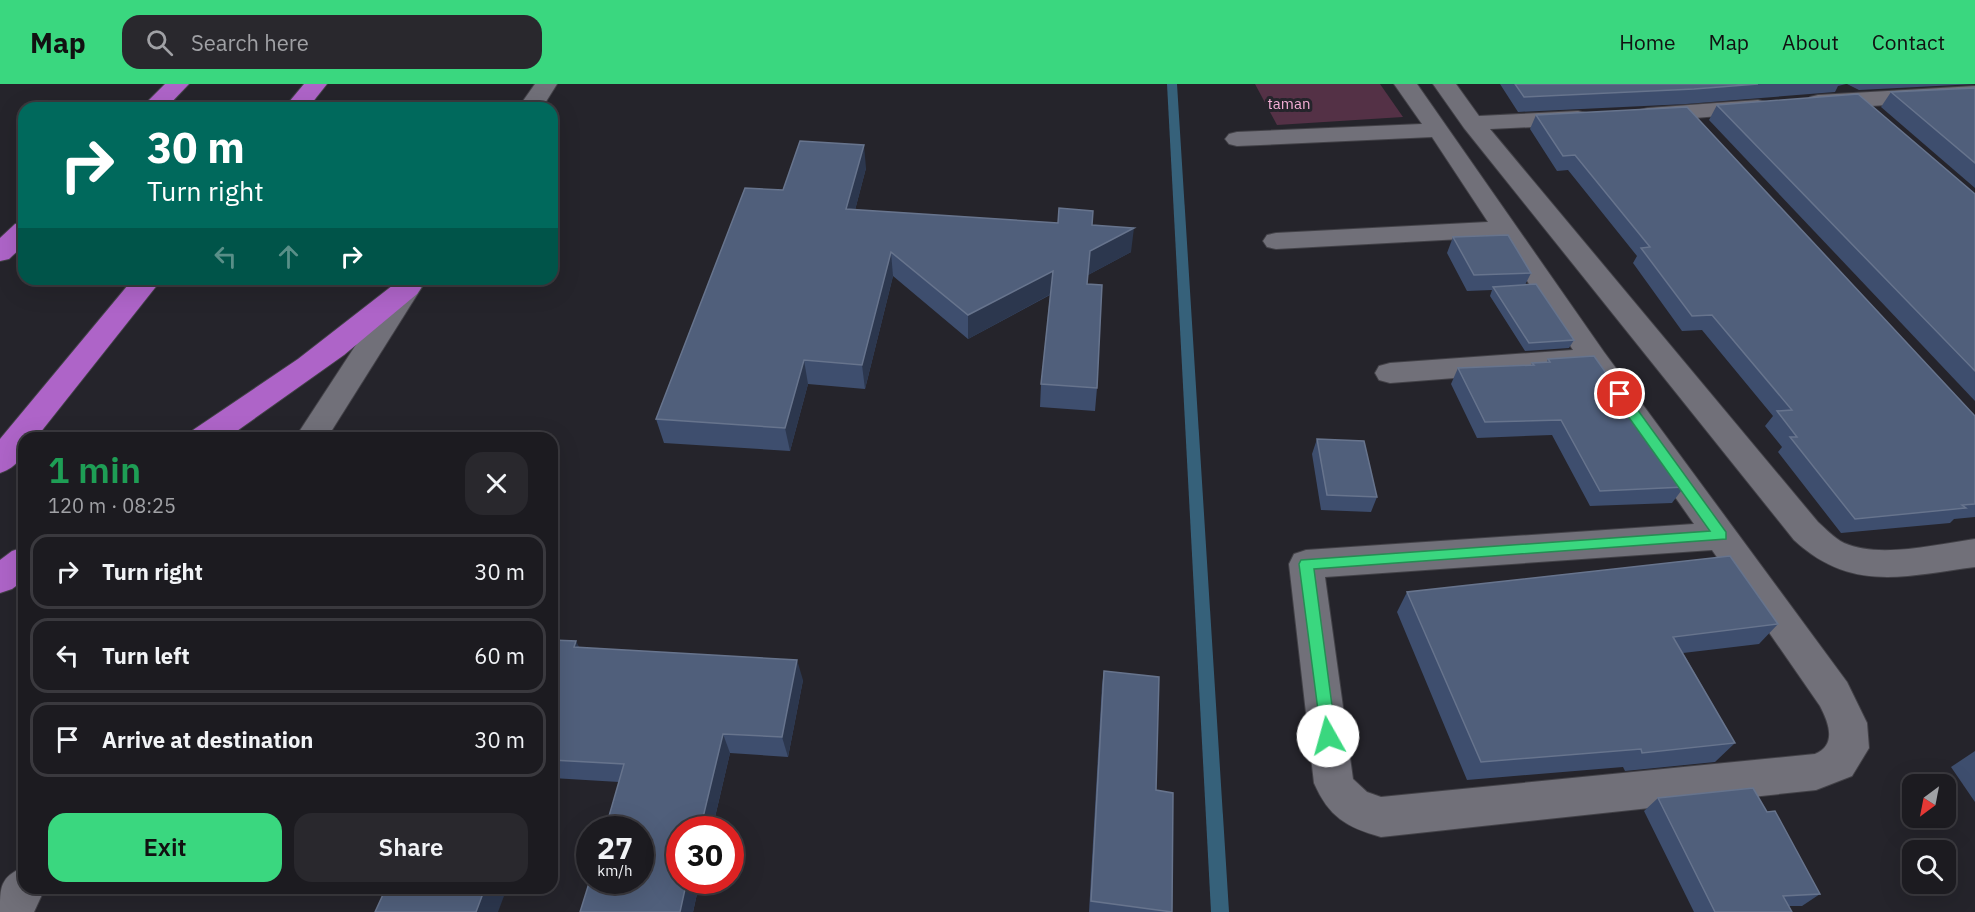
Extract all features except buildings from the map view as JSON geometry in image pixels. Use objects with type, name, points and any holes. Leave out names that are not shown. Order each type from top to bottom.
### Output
[{"type":"highway","points":[[159,102],[178,84]]},
{"type":"highway","points":[[301,102],[316,84]]},
{"type":"highway","points":[[0,253],[18,236]]},
{"type":"highway","points":[[24,432],[143,285]]},
{"type":"highway","points":[[213,432],[294,378],[358,331],[408,285]]},
{"type":"highway","points":[[0,461],[18,439]]},
{"type":"highway","points":[[0,579],[18,566]]},
{"type":"street","points":[[534,102],[546,84]]},
{"type":"street","points":[[1404,84],[1439,130],[1594,359],[1721,536],[1834,694],[1848,723],[1849,748],[1838,763],[1816,772],[1381,817],[1364,813],[1341,796],[1334,783],[1306,564],[1721,536]]},
{"type":"street","points":[[1444,84],[1472,123],[1806,531],[1831,552],[1859,561],[1885,563],[1975,554]]},
{"type":"street","points":[[1627,116],[1787,104],[1845,91],[1975,93]]},
{"type":"street","points":[[1845,91],[1880,121]]},
{"type":"street","points":[[1686,113],[1710,139]]},
{"type":"street","points":[[1472,123],[1603,117]]},
{"type":"street","points":[[1237,139],[1439,130]]},
{"type":"street","points":[[1276,241],[1505,229]]},
{"type":"street","points":[[315,432],[409,285]]},
{"type":"street","points":[[1390,373],[1594,359]]},
{"type":"street","points":[[9,912],[20,894]]},
{"type":"green space","name":"taman","points":[[1255,84],[1380,84],[1403,117],[1277,125]]},
{"type":"waterway","points":[[1172,84],[1220,912]]},
{"type":"route","points":[[1328,736],[1306,564],[1721,536],[1620,394]]}]
